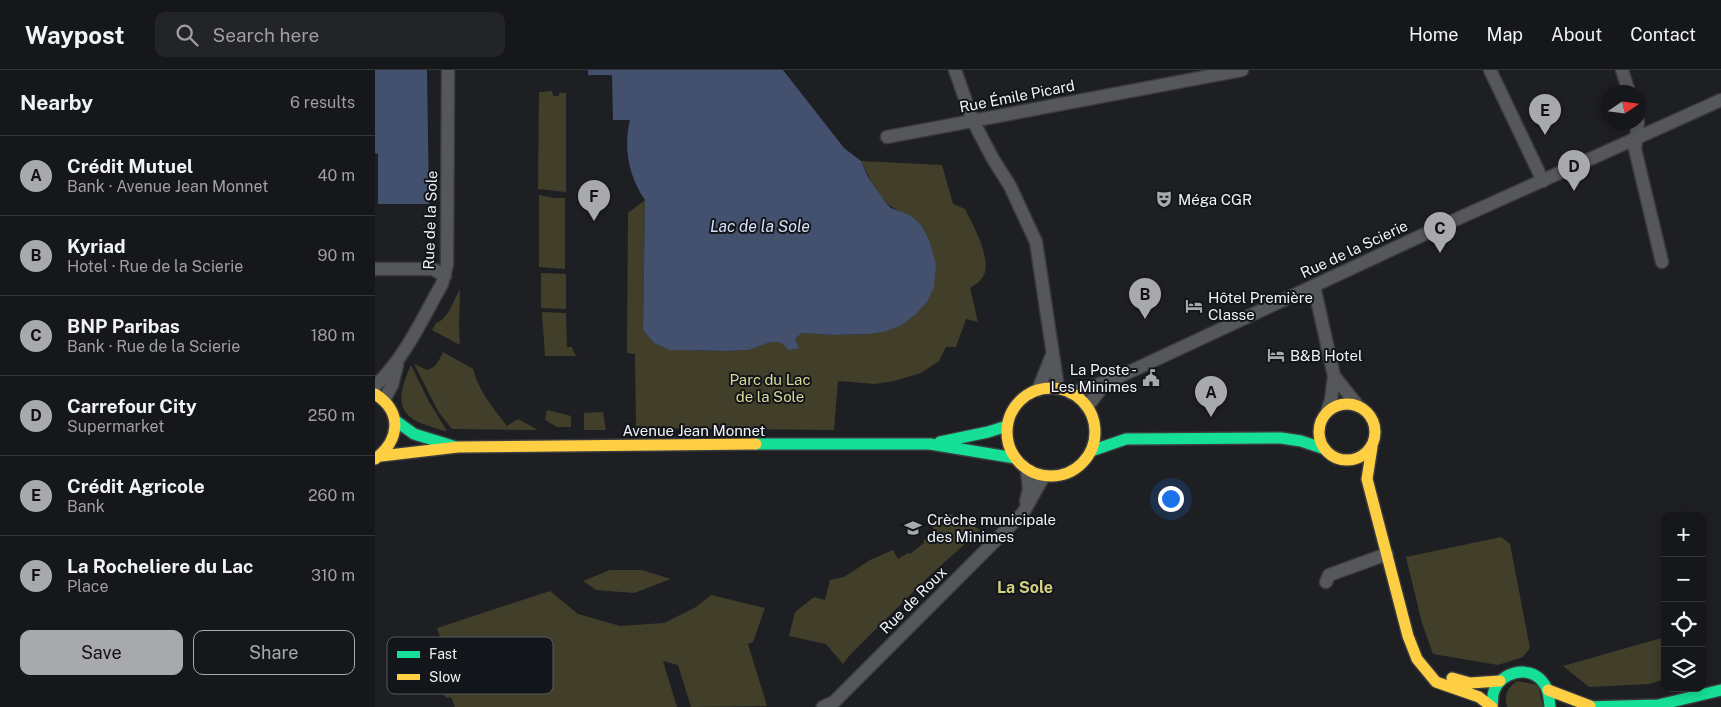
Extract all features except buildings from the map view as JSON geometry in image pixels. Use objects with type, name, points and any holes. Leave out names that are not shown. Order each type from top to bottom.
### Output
[{"type":"street","name":"Rue de la Sole","points":[[375,386],[399,359],[445,276],[447,265],[448,70]]},
{"type":"street","points":[[955,70],[973,121],[1010,186],[1036,242],[1058,388]]},
{"type":"street","name":"Rue Émile Picard","points":[[887,137],[1214,72],[1242,70]]},
{"type":"street","points":[[1490,70],[1543,181]]},
{"type":"street","points":[[1622,70],[1627,85]]},
{"type":"street","name":"Rue de la Scierie","points":[[1071,393],[1112,380],[1721,100]]},
{"type":"street","points":[[1638,130],[1635,149],[1662,262]]},
{"type":"street","points":[[375,269],[433,269],[445,276]]},
{"type":"street","points":[[1314,286],[1334,376],[1331,400],[1320,424],[1321,441],[1325,449]]},
{"type":"street","points":[[1038,390],[1052,355]]},
{"type":"street","name":"Rue de la Sole","points":[[380,397],[392,385],[399,359]]},
{"type":"street","points":[[1334,376],[1358,406],[1371,416],[1374,423],[1376,431],[1367,479],[1408,636],[1417,659],[1436,682],[1479,697],[1492,707]]},
{"type":"street","name":"Rue de la Scierie","points":[[1087,407],[1100,390],[1112,380]]},
{"type":"street","points":[[1058,388],[1071,393],[1087,407],[1095,426],[1094,443],[1091,451],[1080,466],[1063,475],[1044,476],[1027,470],[1015,458],[1007,437],[1007,426],[1017,404],[1027,395],[1038,390],[1058,388]]},
{"type":"street","points":[[378,457],[392,442],[396,421],[392,411],[380,397]]},
{"type":"street","points":[[1327,412],[1338,405],[1351,404],[1358,406]]},
{"type":"street","name":"Avenue Jean Monnet","points":[[396,421],[414,434],[458,447]]},
{"type":"street","points":[[1281,438],[1320,424]]},
{"type":"street","name":"Avenue Jean Monnet","points":[[930,444],[989,432],[1007,426]]},
{"type":"street","points":[[1095,426],[1126,439]]},
{"type":"street","points":[[1091,451],[1126,439],[1281,438],[1301,441],[1325,449],[1354,472],[1367,487],[1373,502]]},
{"type":"street","name":"Avenue Jean Monnet","points":[[378,457],[458,447],[930,444],[1015,458]]},
{"type":"street","points":[[1337,459],[1357,459],[1372,447]]},
{"type":"street","points":[[1023,513],[1029,490],[1027,470]]},
{"type":"street","name":"Rue de Roux","points":[[823,707],[834,702],[1023,513],[1044,476]]},
{"type":"street","points":[[1325,582],[1329,575],[1387,554]]},
{"type":"street","points":[[1422,665],[1447,677],[1470,683],[1500,681]]},
{"type":"street","points":[[1492,707],[1494,689],[1500,681],[1514,672],[1531,673],[1539,678],[1549,690],[1588,706],[1658,705],[1721,690]]},
{"type":"street","points":[[1549,690],[1550,707]]},
{"type":"green space","points":[[552,91],[553,96],[559,96],[559,93],[566,93],[566,192],[538,189],[539,92]]},
{"type":"green space","name":"Parc du Lac de la Sole","points":[[861,161],[942,165],[953,204],[965,209],[976,231],[985,256],[984,275],[979,282],[970,288],[978,322],[966,319],[956,347],[946,347],[939,361],[921,373],[894,381],[875,384],[838,381],[834,430],[636,428],[635,354],[627,353],[628,213],[645,200],[643,330],[697,351],[749,350],[771,342],[778,342],[798,348],[795,339],[802,333],[833,335],[867,334],[929,240],[922,226],[886,203],[872,183]]},
{"type":"green space","points":[[539,195],[565,198],[565,269],[539,267]]},
{"type":"green space","points":[[541,273],[566,274],[566,309],[541,308]]},
{"type":"green space","points":[[460,289],[460,345],[432,330],[436,323],[447,314]]},
{"type":"green space","points":[[542,312],[566,313],[567,347],[572,347],[577,356],[545,356]]},
{"type":"green space","points":[[443,352],[473,369],[483,392],[507,426],[518,419],[538,430],[452,429],[438,411],[414,364],[427,370],[430,369],[437,363]]},
{"type":"green space","points":[[411,365],[428,400],[447,431],[419,422],[410,417],[405,410],[402,402],[402,392]]},
{"type":"green space","points":[[547,410],[571,416],[571,427],[557,427],[545,420]]},
{"type":"green space","points":[[603,412],[606,430],[584,430],[584,413]]},
{"type":"green space","points":[[951,514],[980,530],[926,579],[843,664],[826,644],[789,636],[795,612],[814,597],[825,600],[830,580],[844,577],[870,560],[893,550],[898,559],[908,553],[910,554],[924,543],[923,541],[926,539],[928,541],[937,535],[931,525]]},
{"type":"green space","points":[[1501,537],[1510,544],[1530,648],[1523,657],[1498,665],[1433,654],[1422,623],[1406,557]]},
{"type":"green space","points":[[610,570],[642,570],[671,579],[634,593],[596,590],[583,581]]},
{"type":"green space","points":[[550,591],[578,614],[620,626],[664,623],[696,607],[711,595],[765,608],[753,642],[748,644],[767,706],[691,707],[678,665],[663,661],[677,707],[455,707],[451,697],[447,698],[443,694],[553,694],[553,637],[440,637],[437,628]]},
{"type":"green space","points":[[1661,638],[1661,680],[1649,684],[1589,687],[1563,666]]},
{"type":"green space","points":[[1517,681],[1538,685],[1543,707],[1507,707],[1507,692]]},
{"type":"water","points":[[375,70],[427,70],[429,204],[378,204],[378,154],[375,153]]},
{"type":"water","name":"Lac de la Sole","points":[[588,70],[783,70],[844,148],[861,161],[868,177],[886,203],[891,208],[910,215],[922,226],[929,240],[936,264],[934,287],[927,302],[915,315],[900,326],[883,332],[833,335],[802,333],[795,339],[799,348],[789,350],[778,342],[771,342],[749,350],[727,351],[670,350],[654,343],[643,330],[645,200],[631,172],[627,152],[630,120],[613,120],[612,75],[588,75]]},
{"type":"traffic: fast","points":[[396,421],[414,434],[453,446]]},
{"type":"traffic: fast","points":[[940,442],[1007,426]]},
{"type":"traffic: fast","points":[[1091,451],[1126,439],[1281,438],[1301,441],[1325,449]]},
{"type":"traffic: fast","points":[[756,444],[930,444],[1015,458]]},
{"type":"traffic: fast","points":[[1492,707],[1493,693],[1497,684],[1509,675],[1523,672],[1530,673],[1542,681],[1547,690],[1550,707]]},
{"type":"traffic: fast","points":[[1586,707],[1658,705],[1721,690]]},
{"type":"traffic: slow","points":[[1051,388],[1068,391],[1082,401],[1092,415],[1095,432],[1092,449],[1082,463],[1068,473],[1051,476],[1034,473],[1020,463],[1010,449],[1007,432],[1010,415],[1020,401],[1034,391],[1051,388]]},
{"type":"traffic: slow","points":[[375,394],[390,409],[394,417],[395,426],[389,443],[375,459]]},
{"type":"traffic: slow","points":[[1342,404],[1352,404],[1367,412],[1373,421],[1375,432],[1373,443],[1367,452],[1352,460],[1342,460],[1331,455],[1324,448],[1319,437],[1319,427],[1324,416],[1331,409],[1342,404]]},
{"type":"traffic: slow","points":[[381,456],[458,447],[756,444]]},
{"type":"traffic: slow","points":[[1372,447],[1367,479],[1408,636],[1417,659],[1436,682],[1479,697],[1492,707]]},
{"type":"traffic: slow","points":[[1452,678],[1470,683],[1500,681]]},
{"type":"traffic: slow","points":[[1548,690],[1590,706]]},
{"type":"place","name":"Crédit Agricole","points":[[1545,135]]},
{"type":"place","name":"Carrefour City","points":[[1574,191]]},
{"type":"place","name":"Méga CGR","points":[[1164,199]]},
{"type":"place","name":"La Rocheliere du Lac","points":[[594,221]]},
{"type":"place","name":"BNP Paribas","points":[[1440,253]]},
{"type":"place","name":"Hôtel Première Classe","points":[[1194,306]]},
{"type":"place","name":"Kyriad","points":[[1145,319]]},
{"type":"place","name":"B&B Hotel","points":[[1276,355]]},
{"type":"place","name":"La Poste - Les Minimes","points":[[1151,378]]},
{"type":"place","name":"Crédit Mutuel","points":[[1211,417]]},
{"type":"place","name":"Crèche municipale des Minimes","points":[[913,528]]},
{"type":"district","name":"La Sole","points":[[1025,587]]}]
